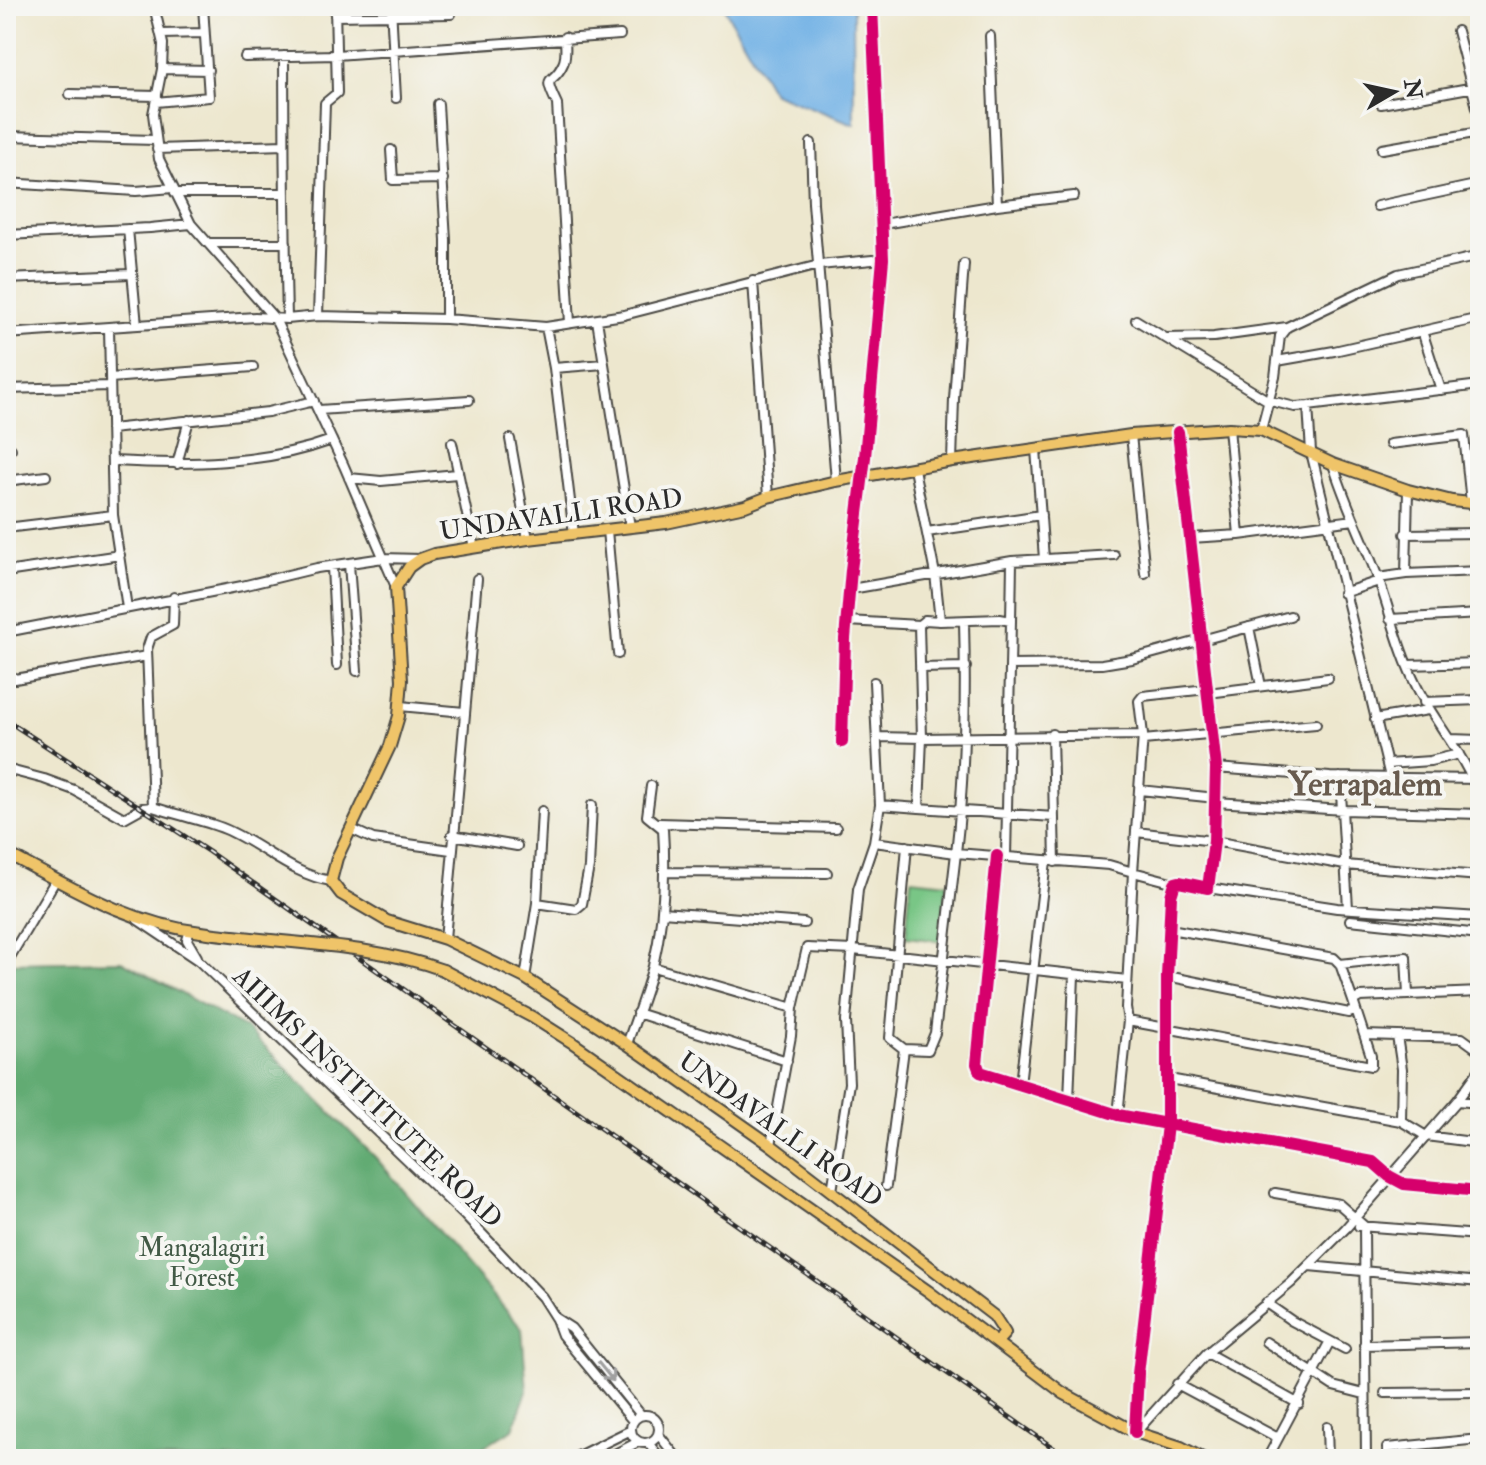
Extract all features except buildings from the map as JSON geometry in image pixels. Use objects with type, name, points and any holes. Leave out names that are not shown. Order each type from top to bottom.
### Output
[{"type":"main road","name":"UNDAVALLI ROAD","points":[[396,587],[409,567],[420,559],[528,539],[701,516],[836,481],[1131,435],[1229,428],[1261,430],[1333,464],[1408,490],[1452,501],[1476,503]]},
{"type":"main road","points":[[331,881],[337,858],[390,746],[400,706],[402,680],[396,587]]},
{"type":"main road","points":[[6,853],[55,881],[137,919],[197,931],[385,954],[443,970],[521,1011],[573,1043],[997,1342],[1063,1393],[1135,1432],[1181,1447],[1204,1459]]},
{"type":"main road","name":"UNDAVALLI ROAD","points":[[331,881],[341,894],[387,921],[445,939],[525,978],[627,1044],[771,1145],[994,1316],[1005,1333],[997,1342]]},
{"type":"street","points":[[154,6],[162,34],[162,69],[153,114],[156,144],[174,190],[191,224],[275,319],[319,410],[396,587]]},
{"type":"street","points":[[70,94],[208,99],[203,6]]},
{"type":"street","points":[[842,742],[851,570],[863,477],[883,259],[872,6]]},
{"type":"street","points":[[391,10],[396,98]]},
{"type":"street","points":[[318,316],[322,136],[325,103],[337,93],[335,11],[391,10],[451,14]]},
{"type":"street","points":[[1457,31],[1476,86],[1480,119]]},
{"type":"street","points":[[162,34],[204,33]]},
{"type":"street","points":[[245,57],[336,55],[620,35]]},
{"type":"street","points":[[990,36],[997,205]]},
{"type":"street","points":[[565,37],[564,62],[549,82],[557,104],[570,323]]},
{"type":"street","points":[[284,56],[283,193],[287,319]]},
{"type":"street","points":[[162,69],[208,70]]},
{"type":"street","points":[[1381,104],[1476,86]]},
{"type":"street","points":[[438,104],[446,319]]},
{"type":"street","points":[[1382,149],[1480,132]]},
{"type":"street","points":[[6,136],[156,144],[284,145]]},
{"type":"street","points":[[811,143],[813,203],[836,481]]},
{"type":"street","points":[[391,150],[393,180],[443,179]]},
{"type":"street","points":[[6,183],[136,191],[283,193]]},
{"type":"street","points":[[1377,206],[1480,184]]},
{"type":"street","points":[[883,224],[1074,196]]},
{"type":"street","points":[[6,235],[191,224]]},
{"type":"street","points":[[128,229],[137,325]]},
{"type":"street","points":[[209,243],[286,243]]},
{"type":"street","points":[[1166,338],[1214,337],[1287,327],[1398,274],[1480,256]]},
{"type":"street","points":[[6,334],[255,317],[287,319],[318,316],[446,319],[546,327],[597,320],[819,265],[883,259]]},
{"type":"street","points":[[952,461],[964,264]]},
{"type":"street","points":[[6,279],[131,274]]},
{"type":"street","points":[[753,281],[768,497]]},
{"type":"street","points":[[1277,361],[1294,360],[1480,318]]},
{"type":"street","points":[[597,320],[630,527]]},
{"type":"street","points":[[1136,320],[1267,400],[1295,407],[1480,385]]},
{"type":"street","points":[[546,327],[554,368],[574,534]]},
{"type":"street","points":[[1261,430],[1267,400],[1272,392],[1280,336],[1287,327]]},
{"type":"street","points":[[109,328],[113,515],[127,608]]},
{"type":"street","points":[[1422,331],[1441,390]]},
{"type":"street","points":[[554,368],[604,364]]},
{"type":"street","points":[[6,389],[253,367]]},
{"type":"street","points":[[319,410],[469,400]]},
{"type":"street","points":[[111,429],[268,412],[314,401]]},
{"type":"street","points":[[1308,406],[1311,452],[1390,777]]},
{"type":"street","points":[[177,464],[189,420]]},
{"type":"street","points":[[1229,428],[1239,535]]},
{"type":"street","points":[[1178,432],[1216,768],[1214,841],[1208,888]]},
{"type":"street","points":[[1131,435],[1145,573]]},
{"type":"street","points":[[1390,444],[1464,435],[1476,503]]},
{"type":"street","points":[[510,439],[528,539]]},
{"type":"street","points":[[113,461],[177,464],[283,455],[332,440]]},
{"type":"street","points":[[452,443],[474,548]]},
{"type":"street","points":[[1036,449],[1044,559]]},
{"type":"street","points":[[1333,464],[1407,665],[1426,706],[1477,779],[1480,798]]},
{"type":"street","points":[[914,469],[935,574],[940,621]]},
{"type":"street","points":[[349,478],[381,481],[457,474]]},
{"type":"street","points":[[6,481],[46,476]]},
{"type":"street","points":[[1406,574],[1408,490]]},
{"type":"street","points":[[6,528],[113,515]]},
{"type":"street","points":[[927,532],[1041,515]]},
{"type":"street","points":[[1190,538],[1354,520]]},
{"type":"street","points":[[607,530],[618,654]]},
{"type":"street","points":[[1405,534],[1480,533]]},
{"type":"street","points":[[6,572],[120,555]]},
{"type":"street","points":[[851,589],[1012,561],[1114,555]]},
{"type":"street","points":[[6,632],[242,586],[317,568],[383,558],[420,559]]},
{"type":"street","points":[[1012,561],[1007,813],[977,1068],[980,1072],[1118,1115],[1373,1162],[1404,1184],[1480,1191]]},
{"type":"street","points":[[349,564],[357,671]]},
{"type":"street","points":[[332,567],[337,665]]},
{"type":"street","points":[[1343,593],[1406,574],[1480,571]]},
{"type":"street","points":[[445,939],[477,579]]},
{"type":"street","points":[[153,807],[147,656],[151,637],[173,625],[174,597]]},
{"type":"street","points":[[1390,619],[1480,614]]},
{"type":"street","points":[[1010,665],[1102,664],[1162,653],[1290,616]]},
{"type":"street","points":[[847,621],[919,625],[925,620],[1011,621]]},
{"type":"street","points":[[907,846],[890,1038],[904,1049],[928,1050],[935,1033],[961,809],[966,667],[964,621]]},
{"type":"street","points":[[919,625],[922,738],[919,808]]},
{"type":"street","points":[[1249,627],[1261,686]]},
{"type":"street","points":[[6,672],[15,679],[147,656]]},
{"type":"street","points":[[1407,665],[1480,663]]},
{"type":"street","points":[[920,668],[966,667]]},
{"type":"street","points":[[1118,1115],[1128,1021],[1127,980],[1143,737],[1139,701],[1141,697],[1328,678]]},
{"type":"street","points":[[832,1191],[849,1083],[846,1021],[858,889],[874,842],[880,805],[874,682]]},
{"type":"street","points":[[1375,719],[1426,706],[1480,700]]},
{"type":"street","points":[[400,706],[464,712]]},
{"type":"street","points":[[878,737],[1213,735],[1316,724]]},
{"type":"street","points":[[1020,1084],[1032,970],[1051,862],[1054,817],[1052,734]]},
{"type":"street","points":[[1450,739],[1480,740]]},
{"type":"street","points":[[1387,764],[1430,761],[1459,754]]},
{"type":"street","points":[[1216,768],[1340,777],[1477,779]]},
{"type":"street","points":[[6,769],[74,790],[124,818],[142,808],[153,807],[226,830],[295,869],[316,879],[331,881]]},
{"type":"street","points":[[1340,777],[1348,908]]},
{"type":"street","points":[[651,786],[647,816],[650,821],[836,828]]},
{"type":"street","points":[[1140,790],[1216,800],[1344,810],[1480,814]]},
{"type":"street","points":[[537,903],[576,909],[582,904],[589,867],[592,805]]},
{"type":"street","points":[[880,805],[1054,817]]},
{"type":"street","points":[[525,978],[537,903],[542,811]]},
{"type":"street","points":[[627,1044],[653,967],[662,912],[666,872],[663,829],[659,823]]},
{"type":"street","points":[[351,829],[373,839],[451,850]]},
{"type":"street","points":[[1136,832],[1214,841],[1345,865],[1480,876]]},
{"type":"street","points":[[452,835],[517,846]]},
{"type":"street","points":[[874,842],[956,853],[1109,865],[1175,883],[1348,908],[1480,917]]},
{"type":"street","points":[[666,872],[827,873]]},
{"type":"street","points":[[10,957],[55,881]]},
{"type":"street","points":[[1135,1432],[1138,1374],[1167,1125],[1167,976],[1171,896],[1175,883]]},
{"type":"street","points":[[662,912],[804,923]]},
{"type":"street","name":"AIIIMS INSTITITUTE ROAD","points":[[137,919],[199,961],[465,1216],[542,1297],[562,1335],[635,1422],[643,1442],[661,1459]]},
{"type":"street","points":[[1350,920],[1480,934]]},
{"type":"street","points":[[1128,1021],[1371,1066],[1373,1063],[1340,964],[1334,958],[1170,929]]},
{"type":"street","points":[[197,931],[187,940],[199,961]]},
{"type":"street","points":[[771,1145],[805,950],[853,950],[1127,980]]},
{"type":"street","points":[[1340,964],[1406,957],[1408,995]]},
{"type":"street","points":[[653,967],[793,1008]]},
{"type":"street","points":[[1069,1100],[1074,975]]},
{"type":"street","points":[[1167,976],[1349,1013],[1360,997],[1480,992]]},
{"type":"street","points":[[637,1013],[787,1061]]},
{"type":"street","points":[[1365,1035],[1462,1038],[1480,1051]]},
{"type":"street","points":[[1397,1036],[1402,1069],[1401,1121]]},
{"type":"street","points":[[886,1186],[904,1049]]},
{"type":"street","points":[[1135,1432],[1207,1353],[1309,1266],[1346,1228],[1457,1101],[1480,1069]]},
{"type":"street","points":[[1169,1079],[1401,1121],[1426,1136],[1480,1143]]},
{"type":"street","points":[[1457,1101],[1480,1103]]},
{"type":"street","points":[[1275,1193],[1339,1204],[1364,1226],[1366,1459]]},
{"type":"street","points":[[1346,1228],[1364,1226],[1480,1235]]},
{"type":"street","points":[[1309,1266],[1480,1282]]},
{"type":"street","points":[[1266,1303],[1292,1321],[1345,1349]]},
{"type":"street","points":[[1267,1459],[1330,1341]]},
{"type":"street","points":[[1266,1342],[1333,1386],[1364,1394]]},
{"type":"street","points":[[1364,1345],[1480,1342]]},
{"type":"street","points":[[1207,1353],[1299,1404]]},
{"type":"street","points":[[1177,1384],[1278,1438]]},
{"type":"street","points":[[1385,1393],[1480,1392]]},
{"type":"street","name":"AIIIMS INSTITITUTE ROAD","points":[[635,1422],[650,1416],[657,1421],[658,1434]]},
{"type":"street","points":[[572,1459],[635,1422]]},
{"type":"street","points":[[1327,1427],[1328,1459]]},
{"type":"street","points":[[605,1459],[658,1434],[678,1459]]},
{"type":"street","points":[[1388,1459],[1387,1448],[1480,1439]]},
{"type":"green space","points":[[911,879],[947,883],[941,941],[906,937]]},
{"type":"green space","name":"Mangalagiri Forest","points":[[121,961],[247,1029],[376,1158],[522,1329],[527,1391],[513,1429],[463,1459],[6,1459],[6,963]]},
{"type":"water","points":[[723,6],[853,6],[854,124],[773,93]]},
{"type":"railway","points":[[6,720],[209,852],[1069,1459]]},
{"type":"cycle path","points":[[842,742],[845,639],[883,259],[872,6]]},
{"type":"cycle path","points":[[1135,1432],[1138,1374],[1167,1125],[1167,976],[1171,896],[1175,883],[1179,882],[1208,888],[1214,841],[1216,768],[1178,432]]},
{"type":"cycle path","points":[[997,856],[977,1064],[980,1072],[1118,1115],[1373,1162],[1404,1184],[1480,1191]]},
{"type":"district","name":"Yerrapalem","points":[[1365,783]]}]
